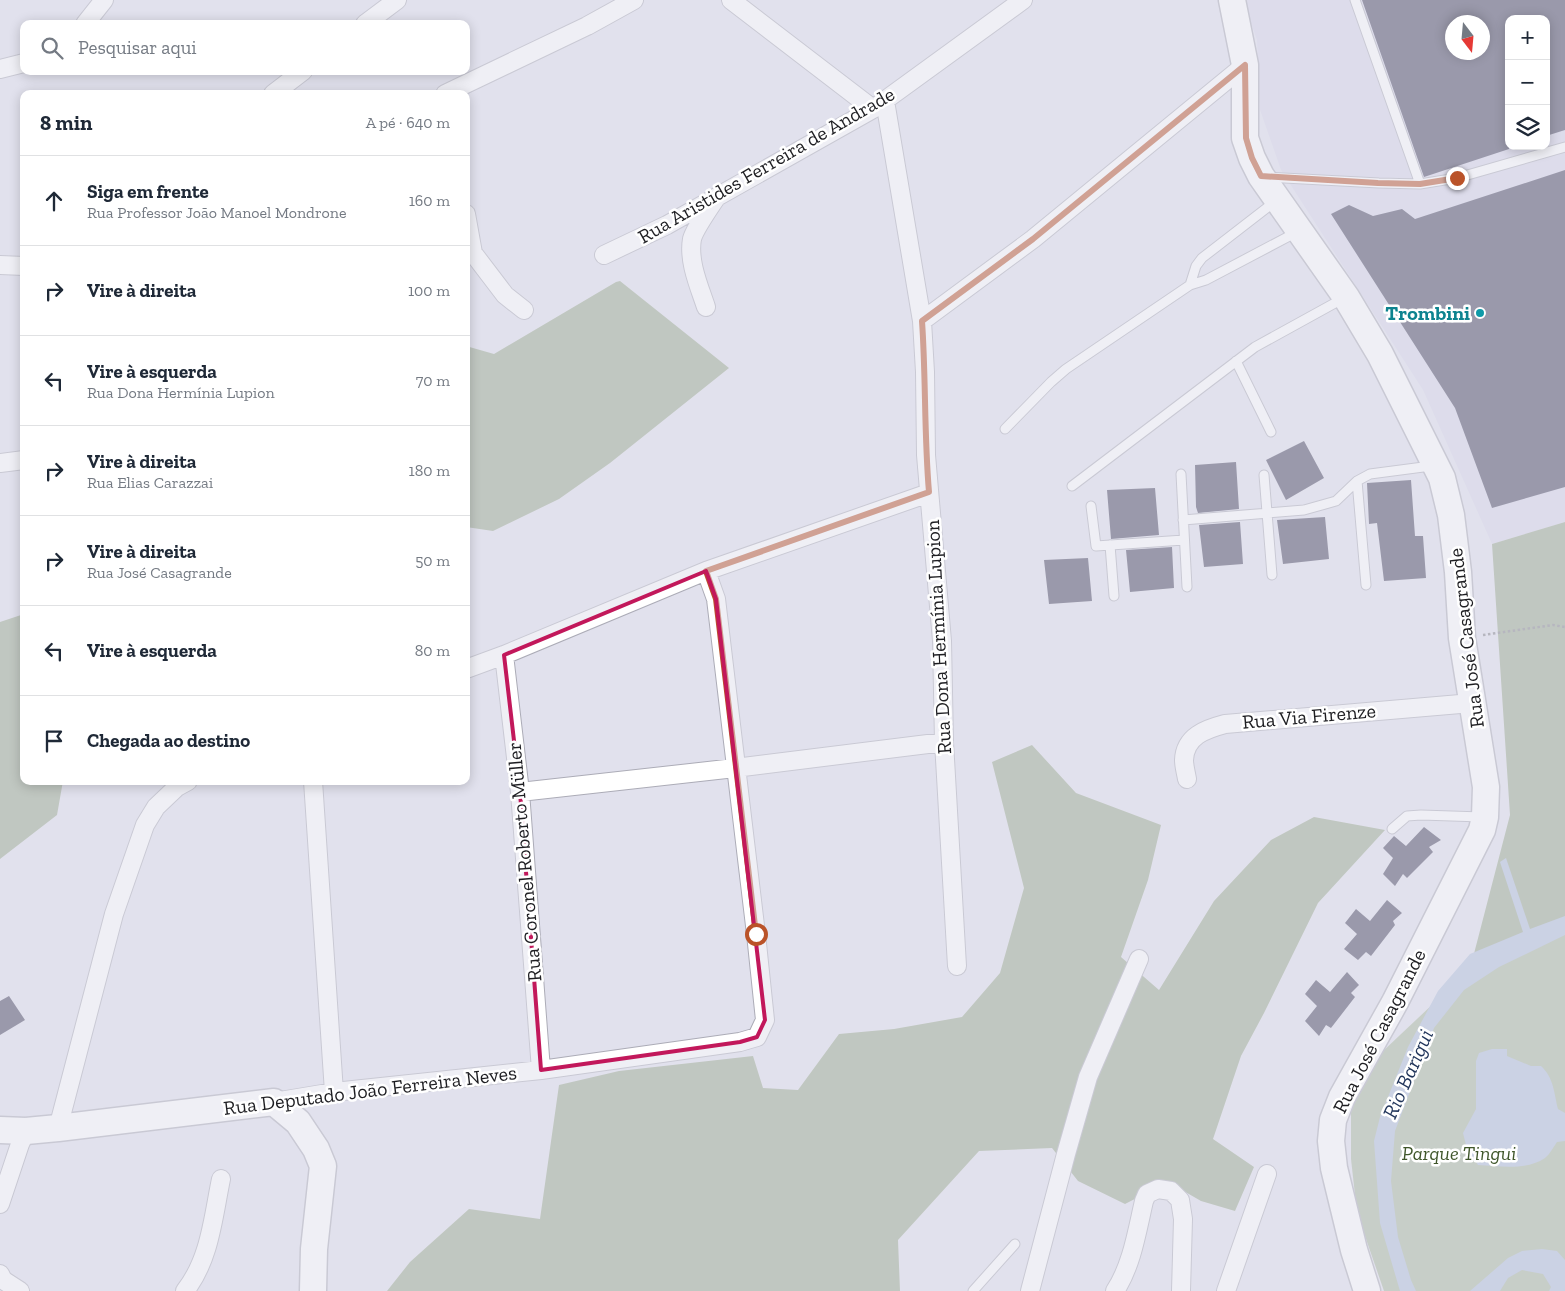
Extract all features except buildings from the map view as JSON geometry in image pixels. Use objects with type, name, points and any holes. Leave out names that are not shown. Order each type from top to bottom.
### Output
[{"type":"street","points":[[88,20],[104,0]]},
{"type":"street","points":[[453,90],[587,26],[634,0]]},
{"type":"street","points":[[731,0],[879,105]]},
{"type":"street","name":"Rua Aristides Ferreira de Andrade","points":[[604,255],[667,225],[879,105],[1023,0]]},
{"type":"street","name":"Rua José Casagrande","points":[[1232,0],[1245,65],[1246,138],[1252,158],[1261,176],[1346,297],[1380,354],[1442,478],[1451,514],[1458,572],[1462,638],[1486,787],[1485,817],[1482,830],[1395,1002],[1342,1097],[1333,1120],[1331,1141],[1334,1168],[1354,1250],[1367,1291]]},
{"type":"street","points":[[370,20],[390,2]]},
{"type":"street","points":[[0,70],[20,64]]},
{"type":"street","points":[[922,321],[1033,239],[1245,65]]},
{"type":"street","points":[[278,90],[298,75]]},
{"type":"street","name":"Rua Dona Hermínia Lupion","points":[[879,105],[922,321],[926,455],[942,641],[944,742],[958,966]]},
{"type":"street","points":[[706,307],[696,279],[692,238],[716,198]]},
{"type":"street","points":[[470,236],[473,253],[505,295],[524,310]]},
{"type":"street","points":[[0,265],[20,266]]},
{"type":"street","points":[[0,463],[20,460]]},
{"type":"street","points":[[470,668],[706,571],[929,492]]},
{"type":"street","points":[[706,571],[716,599],[735,768]]},
{"type":"street","name":"Rua Coronel Roberto Müller","points":[[504,655],[520,792],[541,1070]]},
{"type":"street","name":"Rua Via Firenze","points":[[1187,779],[1184,760],[1187,745],[1205,729],[1218,726],[1472,703]]},
{"type":"street","points":[[520,792],[944,742]]},
{"type":"street","name":"Rua Deputado João Ferreira Neves","points":[[0,1130],[26,1131],[58,1128],[274,1102],[334,1092],[541,1070],[740,1042],[757,1036],[764,1020],[756,934],[735,768]]},
{"type":"street","points":[[58,1128],[114,914],[145,825],[156,807],[181,785]]},
{"type":"street","points":[[313,785],[334,1092]]},
{"type":"street","points":[[1030,1291],[1088,1077],[1139,959]]},
{"type":"street","points":[[274,1102],[298,1122],[316,1148],[322,1166],[312,1291]]},
{"type":"street","points":[[0,1204],[26,1131]]},
{"type":"street","points":[[1226,1291],[1267,1174]]},
{"type":"street","points":[[185,1291],[194,1280],[205,1256],[221,1179]]},
{"type":"street","points":[[1115,1291],[1122,1280],[1132,1252],[1144,1201],[1147,1194],[1158,1190],[1171,1191],[1180,1200],[1183,1219],[1181,1291]]},
{"type":"street","points":[[0,1274],[3,1280],[20,1291]]},
{"type":"lane","points":[[1355,0],[1420,184]]},
{"type":"lane","points":[[1261,176],[1420,184],[1457,178],[1565,147]]},
{"type":"lane","points":[[1190,285],[1196,266],[1202,258],[1278,200]]},
{"type":"lane","points":[[1005,430],[1066,369],[1190,285],[1206,280],[1299,230]]},
{"type":"lane","points":[[1072,486],[1255,347],[1346,297]]},
{"type":"lane","points":[[1236,361],[1271,432]]},
{"type":"lane","points":[[1183,520],[1304,510],[1336,500],[1357,481],[1370,474],[1436,465]]},
{"type":"lane","points":[[1182,474],[1187,586]]},
{"type":"lane","points":[[1264,475],[1272,575]]},
{"type":"lane","points":[[1357,481],[1366,585]]},
{"type":"lane","points":[[1091,506],[1096,546],[1184,540]]},
{"type":"lane","points":[[1110,545],[1114,596]]},
{"type":"lane","points":[[1392,829],[1406,816],[1485,817]]},
{"type":"lane","points":[[973,1291],[1015,1244]]},
{"type":"path","points":[[1462,638],[1552,625],[1565,627]]},
{"type":"highlighted area","points":[[706,571],[716,599],[765,1020],[757,1037],[740,1042],[541,1070],[520,792],[504,655]]},
{"type":"shaded area","points":[[1243,0],[1565,0],[1565,522],[1492,544],[1423,390],[1281,170],[1260,110],[1257,40]]},
{"type":"green space","points":[[620,281],[729,368],[610,463],[559,499],[493,531],[470,528],[470,347],[494,354]]},
{"type":"green space","points":[[1565,522],[1565,925],[1470,969],[1510,815],[1492,544]]},
{"type":"green space","points":[[20,615],[20,785],[62,785],[57,815],[0,859],[0,622]]},
{"type":"green space","points":[[1032,745],[1076,793],[1161,825],[1148,880],[1121,957],[1159,990],[1214,901],[1271,840],[1314,817],[1385,830],[1318,903],[1241,1056],[1213,1139],[1254,1167],[1235,1211],[1201,1201],[1168,1182],[1125,1204],[1078,1181],[1052,1148],[979,1151],[898,1240],[900,1291],[387,1291],[410,1262],[469,1209],[540,1219],[559,1085],[619,1071],[753,1056],[763,1088],[798,1090],[839,1034],[894,1029],[962,1017],[1000,973],[1024,888],[992,762]]},
{"type":"green space","name":"Parque Tingui","points":[[1565,925],[1565,1291],[1384,1291],[1357,1213],[1351,1159],[1351,1100],[1382,1052],[1470,969]]},
{"type":"water","name":"Rio Barigui","points":[[1506,858],[1530,929],[1565,916],[1565,935],[1499,967],[1464,990],[1434,1028],[1395,1131],[1391,1181],[1398,1237],[1416,1291],[1400,1291],[1380,1223],[1374,1141],[1380,1117],[1408,1047],[1438,991],[1470,954],[1523,932],[1500,862]]},
{"type":"water","points":[[1492,1049],[1507,1049],[1507,1056],[1531,1066],[1541,1066],[1551,1081],[1558,1109],[1565,1113],[1565,1141],[1557,1142],[1545,1158],[1530,1165],[1513,1167],[1478,1165],[1467,1149],[1463,1133],[1476,1109],[1476,1061],[1479,1053]]},
{"type":"water","points":[[1542,1249],[1557,1251],[1565,1260],[1565,1291],[1549,1291],[1551,1287],[1543,1274],[1522,1270],[1508,1278],[1500,1291],[1470,1291],[1508,1258],[1522,1251]]},
{"type":"place","name":"Trombini","points":[[1480,313]]},
{"type":"route","points":[[756,934],[716,599],[706,571],[929,492],[922,321],[1033,239],[1245,65],[1246,138],[1252,158],[1261,176],[1420,184],[1457,178]]}]
